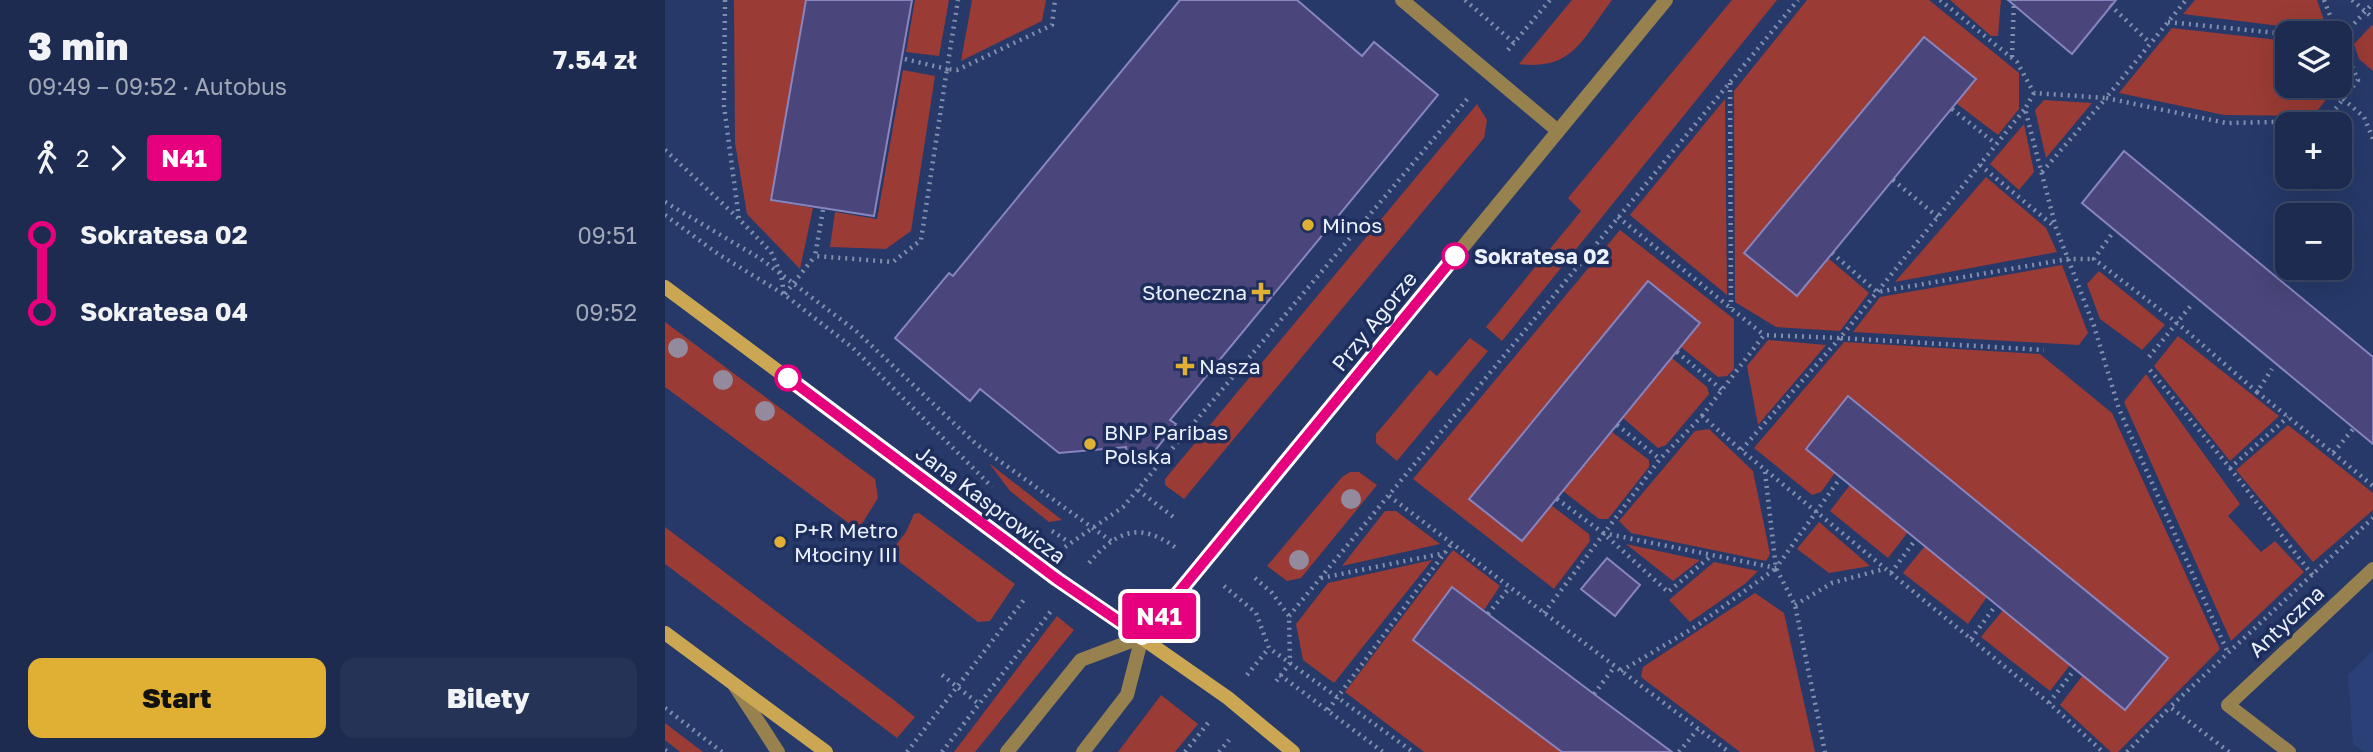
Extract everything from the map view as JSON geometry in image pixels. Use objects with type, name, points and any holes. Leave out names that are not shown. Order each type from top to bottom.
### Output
[{"type":"main road","name":"Jana Kasprowicza","points":[[665,287],[1053,577],[1228,698],[1293,752]]},
{"type":"main road","points":[[665,633],[826,752]]},
{"type":"street","points":[[1402,0],[1558,131]]},
{"type":"street","name":"Przy Agorze","points":[[1142,637],[1666,0]]},
{"type":"street","name":"Antyczna","points":[[2289,752],[2228,705],[2373,569]]},
{"type":"street","points":[[1007,752],[1081,660],[1142,637]]},
{"type":"street","points":[[1083,752],[1128,695],[1142,637]]},
{"type":"street","points":[[730,679],[778,752]]},
{"type":"path","points":[[725,0],[725,106],[739,219]]},
{"type":"path","points":[[815,256],[893,262],[921,240],[958,0]]},
{"type":"path","points":[[905,59],[957,70],[1052,25],[1055,0]]},
{"type":"path","points":[[1465,0],[1514,43]]},
{"type":"path","points":[[1049,529],[1069,542],[1123,507],[1550,0]]},
{"type":"path","points":[[1289,617],[1798,0]]},
{"type":"path","points":[[1940,0],[2012,58],[2034,93]]},
{"type":"path","points":[[2012,58],[2014,0]]},
{"type":"path","points":[[2041,173],[2186,0]]},
{"type":"path","points":[[2325,0],[2333,21]]},
{"type":"path","points":[[2352,0],[2373,18]]},
{"type":"path","points":[[2352,26],[2373,3]]},
{"type":"path","points":[[2110,5],[2150,43]]},
{"type":"path","points":[[2168,21],[2275,33]]},
{"type":"path","points":[[2352,66],[2358,80],[2352,88]]},
{"type":"path","points":[[1730,83],[1731,308]]},
{"type":"path","points":[[2034,93],[2106,98],[2226,123],[2326,121],[2343,99],[2364,117],[2373,139]]},
{"type":"path","points":[[1741,450],[1840,338],[2025,109],[2034,93]]},
{"type":"path","points":[[1952,109],[1997,144]]},
{"type":"path","points":[[2025,109],[2056,228],[2094,326],[2119,409],[2228,653]]},
{"type":"path","points":[[665,150],[771,252],[781,274],[785,295]]},
{"type":"path","points":[[1980,165],[2056,228]]},
{"type":"path","points":[[1893,180],[1938,217]]},
{"type":"path","points":[[665,202],[781,274],[856,331],[976,444],[1111,541]]},
{"type":"path","points":[[785,295],[815,256],[823,210]]},
{"type":"path","points":[[665,215],[718,254],[785,295],[853,348],[891,382],[943,441],[1000,495]]},
{"type":"path","points":[[1618,217],[1765,335],[2044,350]]},
{"type":"path","points":[[2094,259],[2111,235]]},
{"type":"path","points":[[1832,253],[1877,292]]},
{"type":"path","points":[[1877,292],[2068,259],[2094,259],[2176,322],[2373,486]]},
{"type":"path","points":[[2149,357],[2193,303]]},
{"type":"path","points":[[1544,612],[1660,459],[1702,416],[1765,335]]},
{"type":"path","points":[[1677,352],[1723,390]]},
{"type":"path","points":[[2257,392],[2273,369]]},
{"type":"path","points":[[2150,370],[2313,576]]},
{"type":"path","points":[[1702,416],[1765,471],[2049,702],[2103,752]]},
{"type":"path","points":[[2229,468],[2288,416]]},
{"type":"path","points":[[1617,425],[1660,459]]},
{"type":"path","points":[[2333,453],[2354,428]]},
{"type":"path","points":[[1765,471],[1776,568],[1795,605],[1825,752]]},
{"type":"path","points":[[1621,671],[1695,627],[1776,568],[1841,477]]},
{"type":"path","points":[[1138,490],[1176,519]]},
{"type":"path","points":[[1389,496],[1729,752]]},
{"type":"path","points":[[1557,499],[1603,533],[1668,592],[1712,555]]},
{"type":"path","points":[[1090,561],[1111,541],[1128,533],[1147,532],[1160,536]]},
{"type":"path","points":[[1603,533],[1776,568]]},
{"type":"path","points":[[1891,573],[1916,539]]},
{"type":"path","points":[[1328,710],[1452,543]]},
{"type":"path","points":[[1320,578],[1445,553]]},
{"type":"path","points":[[1795,605],[1832,583],[1885,569]]},
{"type":"path","points":[[1255,578],[1272,593],[1289,617],[1290,663],[1275,683]]},
{"type":"path","points":[[1489,614],[1510,587]]},
{"type":"path","points":[[907,752],[1030,592]]},
{"type":"path","points":[[1245,602],[1259,617],[1269,648],[1413,752]]},
{"type":"path","points":[[1971,639],[1997,604]]},
{"type":"path","points":[[942,752],[1053,608]]},
{"type":"path","points":[[1257,662],[1269,648]]},
{"type":"path","points":[[1594,694],[1615,666]]},
{"type":"path","points":[[2049,702],[2075,669]]},
{"type":"path","points":[[1280,675],[1383,752]]},
{"type":"path","points":[[942,676],[979,704]]},
{"type":"path","points":[[2127,752],[2170,707]]},
{"type":"path","points":[[665,708],[722,752]]},
{"type":"path","points":[[1185,752],[1207,724]]},
{"type":"path","points":[[1679,752],[1697,729]]},
{"type":"path","points":[[1219,752],[1229,740]]},
{"type":"shaded area","points":[[734,0],[808,0],[773,201],[813,208],[800,269],[747,214],[735,143]]},
{"type":"shaded area","points":[[915,0],[949,0],[939,56],[906,52]]},
{"type":"shaded area","points":[[972,0],[1046,0],[1042,21],[961,61]]},
{"type":"shaded area","points":[[1572,0],[1612,0],[1584,39],[1565,57],[1537,65],[1519,64]]},
{"type":"shaded area","points":[[1732,0],[1777,0],[1502,341],[1486,327],[1581,211],[1568,198]]},
{"type":"shaded area","points":[[1807,0],[1929,0],[2019,73],[2019,109],[1998,135],[1956,103],[1976,79],[1923,37],[1745,253],[1796,296],[1828,258],[1869,293],[1840,331],[1776,327],[1735,302],[1734,91]]},
{"type":"shaded area","points":[[1950,0],[2001,0],[1998,36],[1991,36]]},
{"type":"shaded area","points":[[2195,0],[2317,0],[2324,21],[2275,21],[2275,25],[2183,14]]},
{"type":"shaded area","points":[[2372,25],[2373,71],[2359,59],[2354,44]]},
{"type":"shaded area","points":[[2172,28],[2275,40],[2275,98],[2327,98],[2316,112],[2275,112],[2275,116],[2224,115],[2119,93]]},
{"type":"shaded area","points":[[903,70],[935,76],[911,231],[886,249],[830,247],[835,212],[877,219]]},
{"type":"shaded area","points":[[1725,99],[1727,295],[1630,215]]},
{"type":"shaded area","points":[[2044,100],[2092,103],[2046,158],[2035,110]]},
{"type":"shaded area","points":[[1477,104],[1487,120],[1484,138],[1184,499],[1165,485],[1165,479]]},
{"type":"shaded area","points":[[2024,124],[2034,172],[2019,190],[1990,164]]},
{"type":"shaded area","points":[[1986,177],[2046,228],[2057,252],[1895,282]]},
{"type":"shaded area","points":[[1620,230],[1734,319],[1734,369],[1727,376],[1718,377],[1681,347],[1700,323],[1648,281],[1470,498],[1522,541],[1551,505],[1589,534],[1590,541],[1554,589],[1413,479]]},
{"type":"shaded area","points":[[2062,265],[2088,333],[2079,345],[1853,332],[1880,297]]},
{"type":"shaded area","points":[[2099,271],[2165,325],[2142,350],[2100,319],[2087,284]]},
{"type":"shaded area","points":[[665,322],[875,479],[878,498],[858,530],[665,387]]},
{"type":"shaded area","points":[[2178,336],[2279,416],[2230,461],[2154,366]]},
{"type":"shaded area","points":[[1470,338],[1488,351],[1397,461],[1376,443],[1376,434],[1430,370],[1437,376]]},
{"type":"shaded area","points":[[1768,340],[1826,345],[1758,425],[1747,366]]},
{"type":"shaded area","points":[[1844,342],[2040,354],[2112,413],[2220,649],[2118,752],[2111,752],[2060,705],[2083,675],[2126,710],[2168,658],[1849,396],[1806,449],[1835,473],[1821,492],[1812,495],[1754,448]]},
{"type":"shaded area","points":[[1672,358],[1707,387],[1709,394],[1666,445],[1658,448],[1623,418]]},
{"type":"shaded area","points":[[2146,374],[2240,504],[2228,516],[2261,552],[2275,541],[2304,572],[2231,641],[2124,402]]},
{"type":"shaded area","points":[[2288,425],[2373,493],[2373,510],[2313,562],[2236,470]]},
{"type":"shaded area","points":[[1709,429],[1753,471],[1770,554],[1766,561],[1631,533],[1619,521],[1695,431]]},
{"type":"shaded area","points":[[1612,432],[1649,460],[1649,467],[1608,519],[1599,519],[1563,491]]},
{"type":"shaded area","points":[[989,463],[1062,520],[1049,522],[1010,491]]},
{"type":"shaded area","points":[[1350,472],[1359,472],[1377,485],[1301,578],[1287,581],[1267,566],[1342,477]]},
{"type":"shaded area","points":[[1850,485],[1908,532],[1888,558],[1830,511]]},
{"type":"shaded area","points":[[1385,511],[1396,511],[1440,544],[1342,566]]},
{"type":"shaded area","points":[[919,513],[1015,584],[990,621],[978,622],[889,554],[906,532],[914,514]]},
{"type":"shaded area","points":[[1819,522],[1870,566],[1829,573],[1797,549]]},
{"type":"shaded area","points":[[665,527],[915,717],[897,738],[665,564]]},
{"type":"shaded area","points":[[1626,544],[1700,560],[1673,581]]},
{"type":"shaded area","points":[[1925,546],[1987,597],[1968,624],[1903,573]]},
{"type":"shaded area","points":[[1453,550],[1500,586],[1484,610],[1452,587],[1413,640],[1562,752],[1424,752],[1345,692]]},
{"type":"shaded area","points":[[1432,560],[1334,683],[1303,660],[1296,624],[1328,583]]},
{"type":"shaded area","points":[[1714,562],[1758,571],[1746,583],[1690,622],[1669,600]]},
{"type":"shaded area","points":[[1755,593],[1784,613],[1815,752],[1740,752],[1641,677],[1643,667]]},
{"type":"shaded area","points":[[2003,610],[2070,665],[2050,691],[1981,637]]},
{"type":"shaded area","points":[[1057,616],[1074,630],[975,752],[954,752]]},
{"type":"shaded area","points":[[2373,650],[2373,752],[2364,752],[2353,744],[2348,675]]},
{"type":"shaded area","points":[[1161,695],[1198,724],[1175,752],[1118,752]]},
{"type":"shaded area","points":[[665,723],[703,752],[680,752],[665,740]]},
{"type":"building","points":[[806,0],[912,0],[874,216],[771,200]]},
{"type":"building","points":[[1180,0],[1297,0],[1362,56],[1374,42],[1438,95],[1170,420],[1176,424],[1153,453],[1127,456],[1126,447],[1059,453],[980,389],[970,401],[895,338],[949,273],[953,276]]},
{"type":"building","points":[[2008,0],[2116,0],[2072,54]]},
{"type":"building","points":[[1924,37],[1976,79],[1797,296],[1744,253]]},
{"type":"building","points":[[2124,151],[2275,276],[2275,280],[2280,280],[2373,357],[2373,444],[2082,203]]},
{"type":"building","points":[[1648,281],[1700,323],[1522,541],[1469,499]]},
{"type":"building","points":[[1848,396],[2168,658],[2125,710],[1806,449]]},
{"type":"building","points":[[1607,558],[1640,585],[1615,616],[1581,589]]},
{"type":"building","points":[[1452,587],[1672,752],[1562,752],[1413,640]]},
{"type":"bus line","name":"N41","points":[[788,378],[1057,579],[1142,637],[1198,565],[1455,256]]},
{"type":"place","name":"Minos","points":[[1308,225]]},
{"type":"place","name":"Sokratesa 02","points":[[1455,256]]},
{"type":"place","name":"Słoneczna","points":[[1261,292]]},
{"type":"place","name":"Nasza","points":[[1185,366]]},
{"type":"place","name":"BNP Paribas Polska","points":[[1090,444]]},
{"type":"place","name":"P+R Metro Młociny III","points":[[780,542]]}]
